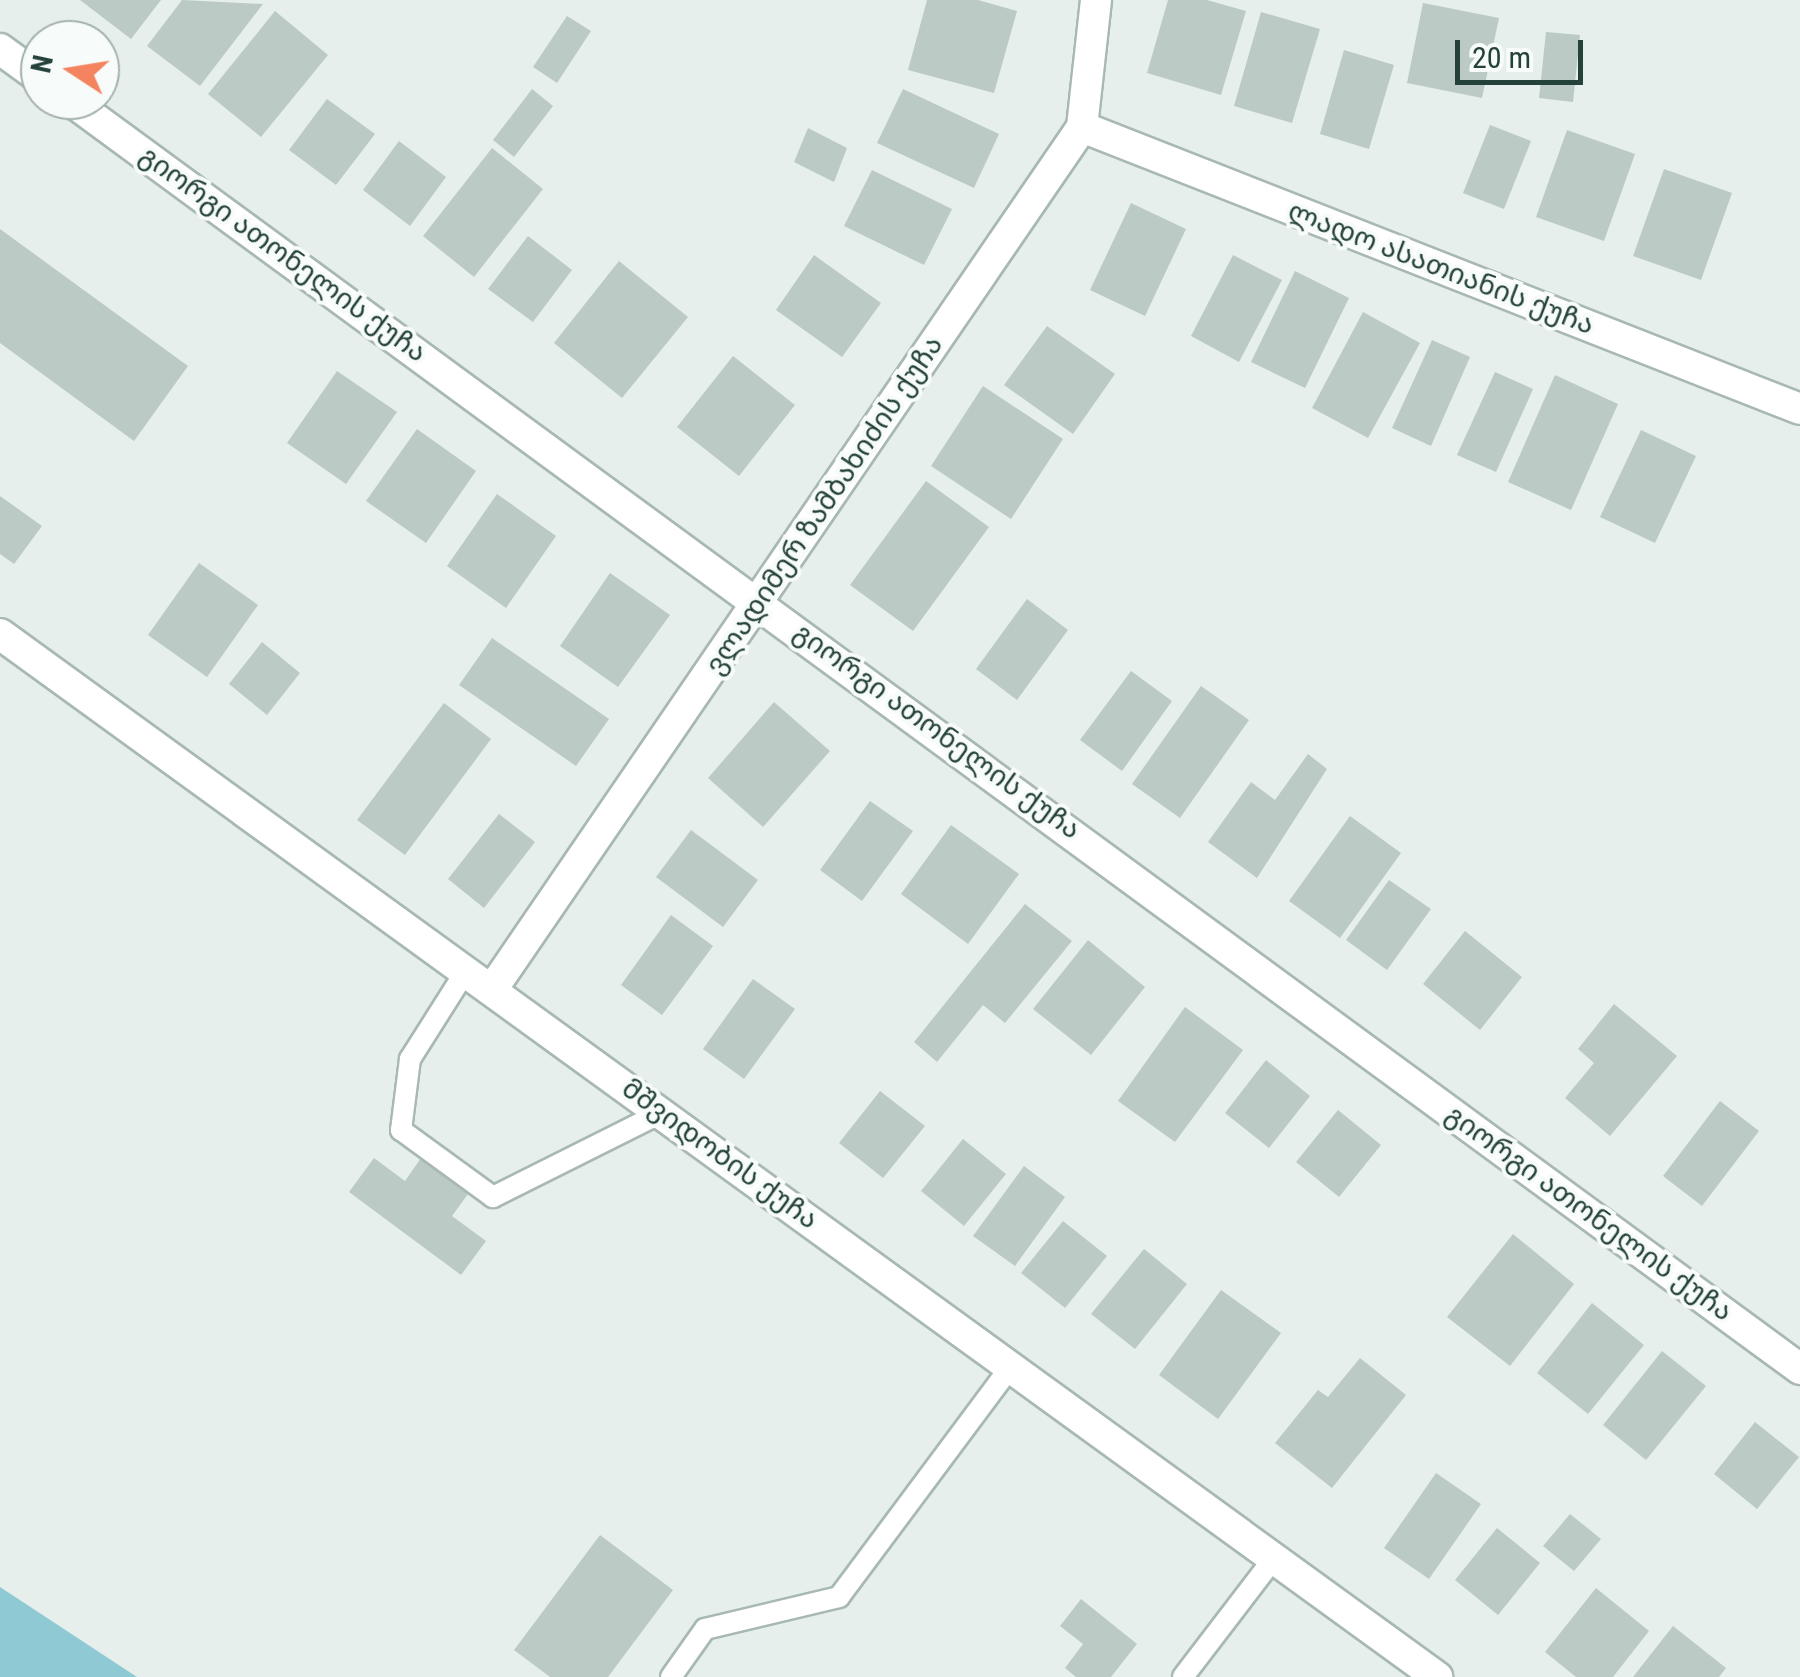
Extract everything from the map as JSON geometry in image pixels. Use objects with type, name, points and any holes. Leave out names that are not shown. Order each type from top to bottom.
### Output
[{"type":"street","name":"ვლადიმერ ზამბახიძის ქუჩა","points":[[493,988],[1082,127],[1096,0]]},
{"type":"street","name":"გიორგი ათონელის ქუჩა","points":[[98,120],[760,600],[1800,1369]]},
{"type":"street","name":"ლადო ასათიანის ქუჩა","points":[[1082,127],[1800,409]]},
{"type":"street","name":"მშვიდობის ქუჩა","points":[[0,634],[467,969],[1437,1677]]},
{"type":"lane","points":[[467,969],[410,1059],[401,1130],[494,1197],[662,1112]]},
{"type":"lane","points":[[671,1677],[705,1629],[839,1598],[1011,1366]]},
{"type":"lane","points":[[1183,1677],[1274,1558]]},
{"type":"water","points":[[0,1587],[137,1677],[0,1677]]},
{"type":"building","points":[[80,0],[161,0],[131,39],[120,31],[120,20],[106,20]]},
{"type":"building","points":[[182,0],[263,4],[200,86],[147,46]]},
{"type":"building","points":[[927,0],[978,0],[1017,11],[994,93],[908,70]]},
{"type":"building","points":[[1168,0],[1207,0],[1246,11],[1221,95],[1147,73]]},
{"type":"building","points":[[1423,3],[1499,18],[1482,98],[1407,83]]},
{"type":"building","points":[[275,11],[328,55],[261,137],[208,94]]},
{"type":"building","points":[[1261,12],[1320,29],[1292,123],[1234,106]]},
{"type":"building","points":[[567,16],[591,31],[557,83],[533,67]]},
{"type":"building","points":[[1546,32],[1580,35],[1573,102],[1539,98]]},
{"type":"building","points":[[1344,50],[1394,65],[1369,149],[1320,134]]},
{"type":"building","points":[[532,89],[553,106],[514,157],[493,140]]},
{"type":"building","points":[[903,89],[999,134],[974,188],[877,143]]},
{"type":"building","points":[[327,99],[375,134],[336,185],[289,150]]},
{"type":"building","points":[[1490,125],[1531,141],[1504,209],[1463,193]]},
{"type":"building","points":[[808,128],[847,148],[834,182],[794,162]]},
{"type":"building","points":[[1567,130],[1635,154],[1604,241],[1536,217]]},
{"type":"building","points":[[399,141],[446,177],[410,226],[363,190]]},
{"type":"building","points":[[492,148],[543,189],[474,277],[423,236]]},
{"type":"building","points":[[1664,169],[1732,193],[1701,280],[1633,256]]},
{"type":"building","points":[[872,170],[952,209],[924,265],[844,226]]},
{"type":"building","points":[[1131,203],[1186,229],[1145,316],[1090,290]]},
{"type":"building","points":[[0,229],[188,366],[134,441],[0,343]]},
{"type":"building","points":[[528,236],[572,270],[533,322],[488,289]]},
{"type":"building","points":[[814,255],[881,303],[842,357],[776,310]]},
{"type":"building","points":[[1233,255],[1282,280],[1239,362],[1191,336]]},
{"type":"building","points":[[619,261],[688,317],[622,398],[554,343]]},
{"type":"building","points":[[1295,271],[1349,298],[1305,388],[1251,362]]},
{"type":"building","points":[[1363,312],[1420,343],[1368,438],[1312,408]]},
{"type":"building","points":[[1047,326],[1115,374],[1073,434],[1004,385]]},
{"type":"building","points":[[1432,340],[1470,357],[1431,446],[1392,428]]},
{"type":"building","points":[[733,356],[795,405],[739,476],[677,427]]},
{"type":"building","points":[[337,371],[397,412],[346,484],[287,443]]},
{"type":"building","points":[[1495,372],[1533,389],[1496,472],[1457,455]]},
{"type":"building","points":[[1555,375],[1618,404],[1571,510],[1508,482]]},
{"type":"building","points":[[983,386],[1063,439],[1011,519],[931,466]]},
{"type":"building","points":[[417,429],[476,471],[426,543],[366,501]]},
{"type":"building","points":[[1641,430],[1696,456],[1655,543],[1600,517]]},
{"type":"building","points":[[926,481],[989,527],[913,631],[850,585]]},
{"type":"building","points":[[497,494],[556,536],[506,608],[447,566]]},
{"type":"building","points":[[0,496],[42,526],[14,564],[0,554]]},
{"type":"building","points":[[199,563],[258,605],[207,677],[148,635]]},
{"type":"building","points":[[610,573],[670,615],[618,687],[560,646]]},
{"type":"building","points":[[1027,599],[1068,630],[1017,700],[976,669]]},
{"type":"building","points":[[492,638],[609,719],[576,766],[459,685]]},
{"type":"building","points":[[262,642],[300,673],[267,715],[229,684]]},
{"type":"building","points":[[1131,671],[1172,701],[1122,771],[1080,740]]},
{"type":"building","points":[[1201,686],[1249,720],[1180,818],[1132,784]]},
{"type":"building","points":[[774,702],[830,751],[763,827],[708,778]]},
{"type":"building","points":[[444,703],[491,739],[405,855],[357,820]]},
{"type":"building","points":[[1308,754],[1327,769],[1257,878],[1208,842],[1251,782],[1275,800]]},
{"type":"building","points":[[870,801],[913,831],[862,901],[820,870]]},
{"type":"building","points":[[499,814],[535,842],[484,908],[448,879]]},
{"type":"building","points":[[1350,816],[1401,853],[1340,938],[1289,901]]},
{"type":"building","points":[[951,825],[1019,874],[968,944],[901,894]]},
{"type":"building","points":[[691,830],[758,880],[723,927],[656,877]]},
{"type":"building","points":[[1389,880],[1431,909],[1387,970],[1346,940]]},
{"type":"building","points":[[1025,904],[1072,941],[1005,1023],[983,1005],[937,1062],[914,1042]]},
{"type":"building","points":[[671,915],[713,946],[662,1015],[621,985]]},
{"type":"building","points":[[1465,931],[1522,977],[1480,1030],[1423,984]]},
{"type":"building","points":[[1088,940],[1145,987],[1091,1055],[1033,1009]]},
{"type":"building","points":[[753,979],[795,1009],[744,1079],[703,1049]]},
{"type":"building","points":[[1614,1004],[1677,1056],[1610,1136],[1565,1098],[1594,1063],[1578,1049]]},
{"type":"building","points":[[1185,1007],[1243,1050],[1175,1142],[1118,1101]]},
{"type":"building","points":[[1266,1060],[1310,1096],[1269,1148],[1225,1113]]},
{"type":"building","points":[[880,1091],[925,1126],[883,1178],[839,1143]]},
{"type":"building","points":[[1720,1101],[1759,1131],[1702,1206],[1663,1176]]},
{"type":"building","points":[[1338,1110],[1381,1145],[1339,1197],[1296,1162]]},
{"type":"building","points":[[963,1139],[1006,1174],[964,1226],[921,1191]]},
{"type":"building","points":[[374,1158],[405,1181],[421,1158],[468,1194],[452,1216],[486,1241],[461,1275],[349,1192]]},
{"type":"building","points":[[1024,1166],[1065,1197],[1015,1266],[973,1236]]},
{"type":"building","points":[[1063,1221],[1107,1256],[1065,1308],[1021,1273]]},
{"type":"building","points":[[1513,1234],[1574,1284],[1510,1366],[1447,1317]]},
{"type":"building","points":[[1144,1249],[1187,1284],[1135,1349],[1091,1314]]},
{"type":"building","points":[[1221,1290],[1281,1333],[1218,1419],[1159,1375]]},
{"type":"building","points":[[1592,1303],[1644,1345],[1588,1414],[1537,1373]]},
{"type":"building","points":[[1662,1351],[1706,1386],[1646,1460],[1603,1425]]},
{"type":"building","points":[[1360,1358],[1406,1395],[1332,1488],[1275,1443],[1318,1390],[1328,1397]]},
{"type":"building","points":[[1755,1422],[1799,1457],[1757,1509],[1714,1474]]},
{"type":"building","points":[[1436,1473],[1481,1504],[1429,1579],[1384,1548]]},
{"type":"building","points":[[1570,1514],[1601,1539],[1574,1571],[1543,1546]]},
{"type":"building","points":[[1497,1528],[1540,1563],[1498,1615],[1455,1580]]},
{"type":"building","points":[[600,1535],[673,1590],[608,1677],[550,1677],[514,1650]]},
{"type":"building","points":[[1596,1588],[1649,1631],[1613,1677],[1576,1677],[1545,1652]]},
{"type":"building","points":[[1081,1599],[1137,1644],[1111,1677],[1076,1677],[1065,1668],[1083,1644],[1060,1626]]},
{"type":"building","points":[[1673,1626],[1726,1668],[1719,1677],[1633,1677]]}]
